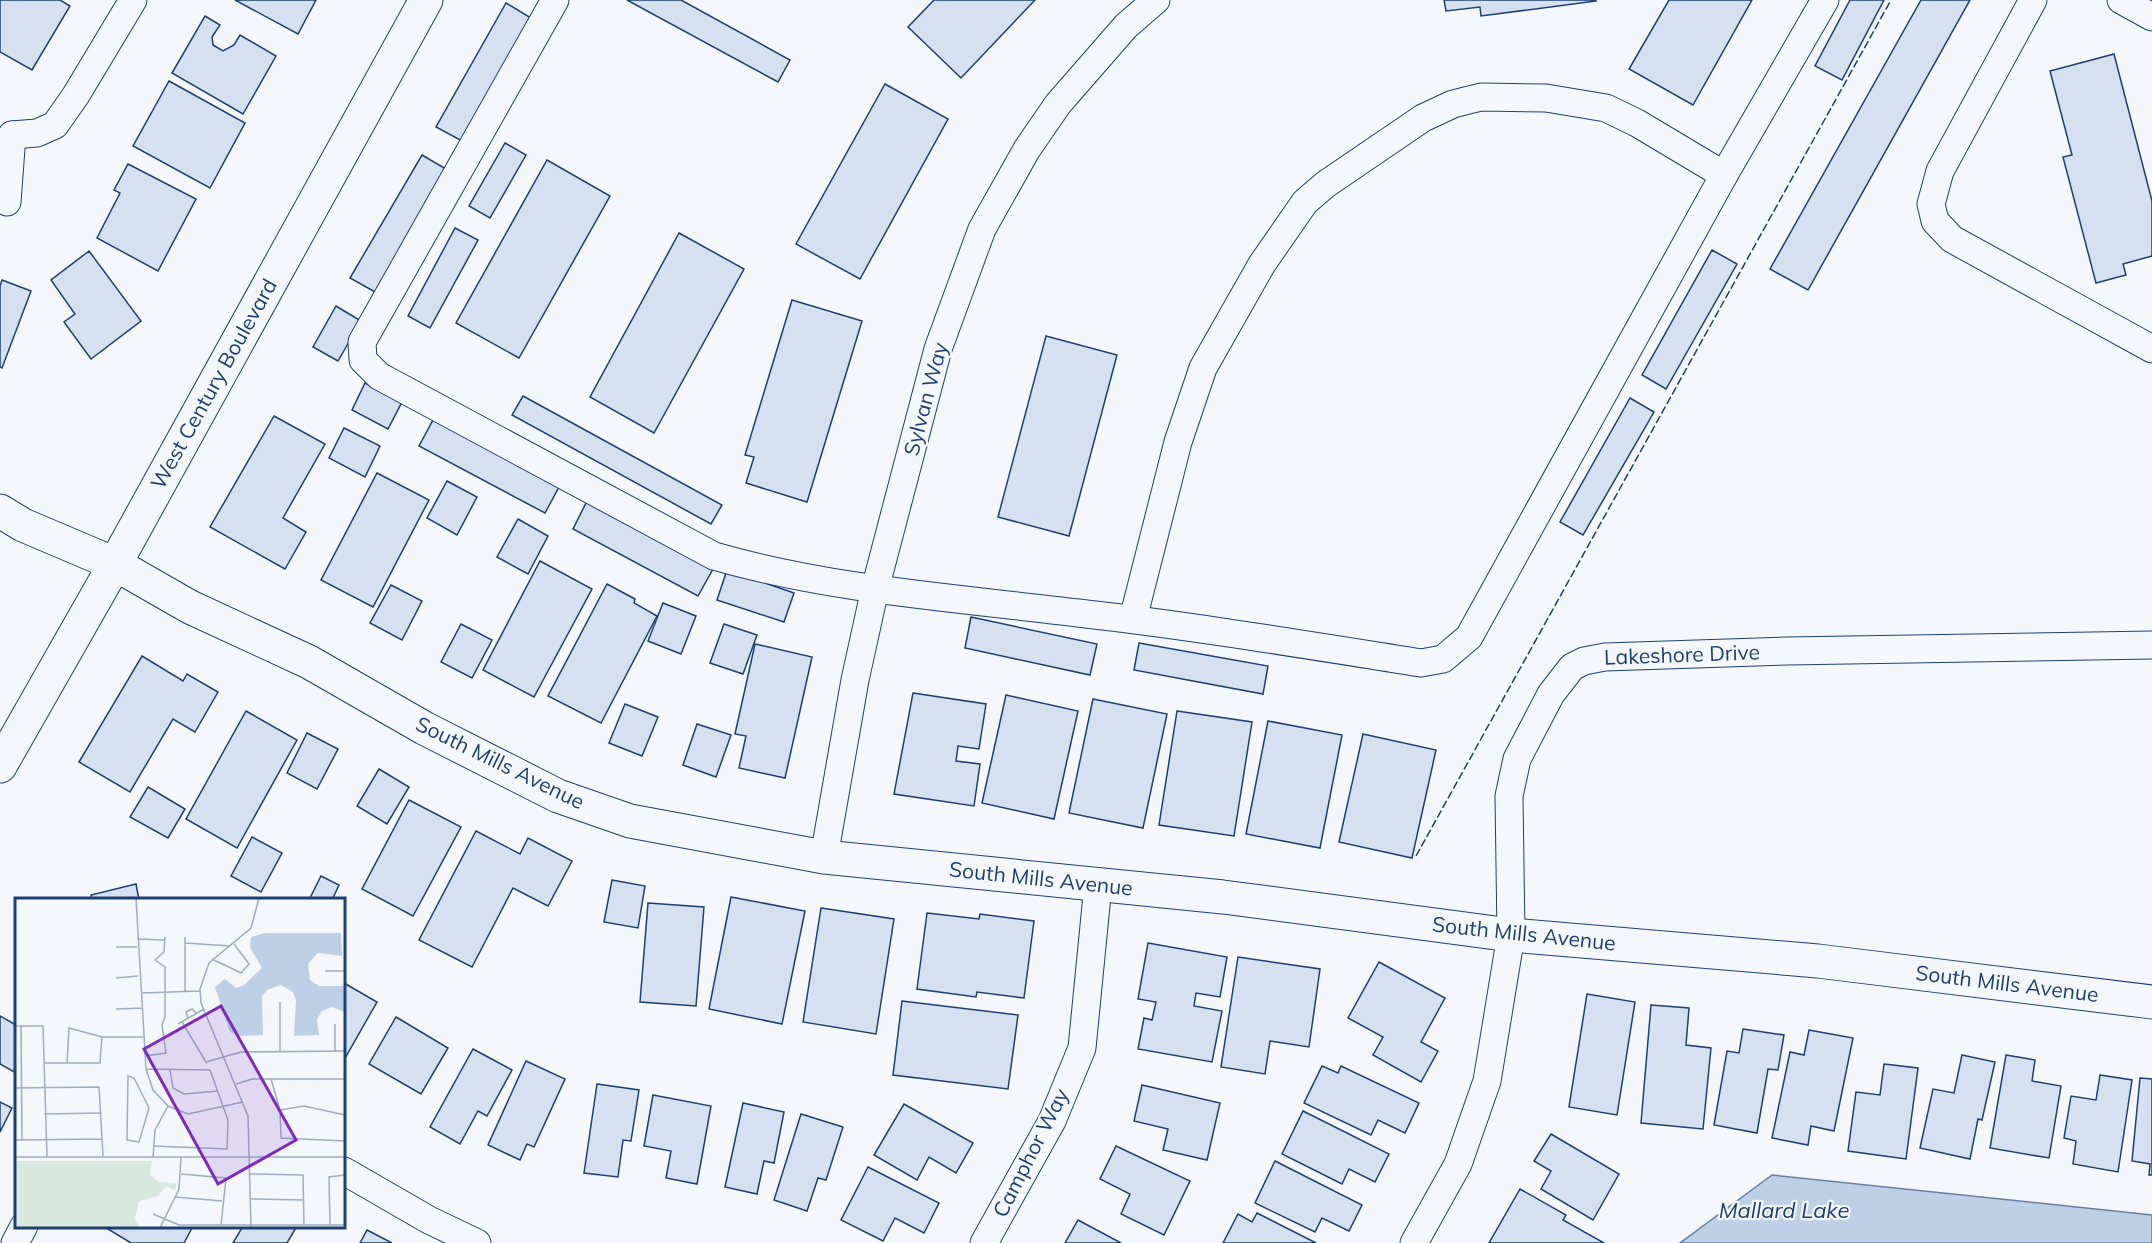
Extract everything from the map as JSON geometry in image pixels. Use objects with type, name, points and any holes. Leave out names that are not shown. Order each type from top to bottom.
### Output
[{"type":"street","points":[[7,202],[6,132],[37,133],[55,125],[76,95],[132,0]]},
{"type":"street","name":"West Century Boulevard","points":[[0,766],[115,564],[426,0]]},
{"type":"street","points":[[555,0],[362,342],[363,360],[379,376],[714,556],[753,567],[875,589],[1133,619],[1421,663],[1443,659],[1469,637],[1724,175],[1826,0]]},
{"type":"street","name":"Sylvan Way","points":[[824,857],[855,680],[875,589],[938,349],[982,229],[1027,149],[1058,104],[1126,26],[1156,0]]},
{"type":"street","points":[[2033,0],[1940,171],[1931,204],[1935,221],[1952,239],[2152,349]]},
{"type":"street","points":[[2121,0],[2152,17]]},
{"type":"street","points":[[1133,619],[1178,442],[1203,368],[1262,264],[1305,202],[1326,184],[1423,118],[1453,104],[1481,97],[1546,98],[1606,108],[1637,123],[1724,175]]},
{"type":"street","name":"South Mills Avenue","points":[[0,511],[23,525],[115,564],[190,607],[309,662],[424,728],[558,796],[630,821],[824,857],[1222,897],[1511,935],[1818,962],[2152,1002]]},
{"type":"street","name":"Lakeshore Drive","points":[[1414,1243],[1458,1164],[1487,1081],[1511,935],[1509,796],[1517,759],[1551,694],[1572,668],[1584,661],[1605,657],[1776,651],[2152,645]]},
{"type":"street","name":"Camphor Way","points":[[984,1243],[1052,1121],[1082,1048],[1098,885]]},
{"type":"street","points":[[345,1172],[429,1220],[477,1243]]},
{"type":"street","points":[[15,1243],[23,1228]]},
{"type":"water","name":"Mallard Lake","points":[[1772,1175],[2152,1215],[2152,1243],[1680,1243]]},
{"type":"building","points":[[0,0],[60,0],[70,6],[32,70],[0,52]]},
{"type":"building","points":[[235,0],[316,0],[298,34]]},
{"type":"building","points":[[627,0],[681,0],[790,60],[778,82]]},
{"type":"building","points":[[934,0],[1035,0],[961,78],[908,27]]},
{"type":"building","points":[[1444,0],[1596,1],[1481,16],[1480,7],[1446,11]]},
{"type":"building","points":[[1669,0],[1752,0],[1693,105],[1629,69]]},
{"type":"building","points":[[1850,0],[1884,0],[1842,80],[1815,66]]},
{"type":"building","points":[[1921,0],[1970,0],[1808,290],[1770,269]]},
{"type":"building","points":[[506,3],[531,18],[462,141],[436,127]]},
{"type":"building","points":[[205,16],[220,25],[212,37],[213,45],[223,51],[234,45],[240,35],[276,56],[243,114],[172,73]]},
{"type":"building","points":[[2114,54],[2152,201],[2152,256],[2123,264],[2126,275],[2096,283],[2063,157],[2072,155],[2050,71]]},
{"type":"building","points":[[169,81],[245,123],[210,188],[133,146]]},
{"type":"building","points":[[885,84],[948,119],[860,279],[796,244]]},
{"type":"building","points":[[505,143],[526,155],[490,218],[469,206]]},
{"type":"building","points":[[422,155],[446,169],[375,292],[350,278]]},
{"type":"building","points":[[547,160],[610,196],[519,358],[456,323]]},
{"type":"building","points":[[128,164],[196,199],[158,271],[97,238],[120,193],[114,190]]},
{"type":"building","points":[[455,228],[478,240],[430,328],[408,316]]},
{"type":"building","points":[[679,233],[744,269],[654,433],[590,397]]},
{"type":"building","points":[[1712,250],[1737,264],[1666,389],[1642,375]]},
{"type":"building","points":[[89,251],[141,321],[91,359],[64,322],[75,314],[51,280]]},
{"type":"building","points":[[2,280],[31,291],[2,368],[0,367],[0,286]]},
{"type":"building","points":[[792,300],[862,321],[807,502],[746,483],[754,457],[745,455]]},
{"type":"building","points":[[336,306],[361,321],[338,361],[313,347]]},
{"type":"building","points":[[1046,336],[1117,355],[1069,536],[998,517]]},
{"type":"building","points":[[365,383],[402,402],[388,429],[352,410]]},
{"type":"building","points":[[523,396],[722,505],[711,524],[512,415]]},
{"type":"building","points":[[1630,398],[1654,412],[1583,535],[1560,522]]},
{"type":"building","points":[[274,416],[325,444],[283,518],[306,532],[285,569],[210,527]]},
{"type":"building","points":[[433,420],[559,487],[545,513],[419,446]]},
{"type":"building","points":[[344,428],[380,446],[365,477],[329,458]]},
{"type":"building","points":[[377,473],[429,500],[373,607],[321,580]]},
{"type":"building","points":[[447,481],[477,497],[457,535],[427,518]]},
{"type":"building","points":[[587,501],[713,569],[698,596],[573,529]]},
{"type":"building","points":[[518,519],[548,536],[528,574],[497,557]]},
{"type":"building","points":[[540,561],[592,589],[534,697],[483,670]]},
{"type":"building","points":[[727,570],[794,593],[784,622],[717,600]]},
{"type":"building","points":[[607,584],[635,599],[634,603],[657,616],[601,723],[548,696]]},
{"type":"building","points":[[391,585],[422,601],[402,640],[370,623]]},
{"type":"building","points":[[663,603],[696,616],[681,654],[648,641]]},
{"type":"building","points":[[971,617],[1097,644],[1090,675],[965,648]]},
{"type":"building","points":[[461,624],[492,640],[472,678],[441,662]]},
{"type":"building","points":[[724,624],[757,635],[743,674],[710,663]]},
{"type":"building","points":[[1139,643],[1268,666],[1263,694],[1134,670]]},
{"type":"building","points":[[755,644],[812,657],[785,778],[739,768],[746,736],[735,734]]},
{"type":"building","points":[[142,656],[183,681],[187,674],[218,692],[195,732],[173,719],[130,792],[79,762]]},
{"type":"building","points":[[913,693],[986,704],[979,749],[958,746],[956,761],[980,764],[974,806],[894,794]]},
{"type":"building","points":[[1006,695],[1078,711],[1054,819],[982,803]]},
{"type":"building","points":[[1093,699],[1167,714],[1143,828],[1069,813]]},
{"type":"building","points":[[625,704],[658,717],[642,756],[609,743]]},
{"type":"building","points":[[246,711],[297,740],[237,848],[186,819]]},
{"type":"building","points":[[1177,711],[1252,722],[1234,836],[1159,825]]},
{"type":"building","points":[[1268,721],[1342,735],[1320,848],[1246,834]]},
{"type":"building","points":[[697,724],[731,735],[716,777],[683,765]]},
{"type":"building","points":[[307,733],[338,749],[317,789],[287,773]]},
{"type":"building","points":[[1363,734],[1436,750],[1412,858],[1339,842]]},
{"type":"building","points":[[379,769],[409,787],[387,824],[357,806]]},
{"type":"building","points":[[148,787],[185,809],[168,838],[130,817]]},
{"type":"building","points":[[409,800],[461,827],[413,916],[362,889]]},
{"type":"building","points":[[476,831],[520,854],[528,838],[572,861],[548,906],[513,888],[472,967],[419,940]]},
{"type":"building","points":[[252,837],[282,853],[261,892],[231,876]]},
{"type":"building","points":[[321,876],[339,885],[333,898],[310,898]]},
{"type":"building","points":[[612,880],[645,886],[638,928],[604,922]]},
{"type":"building","points":[[136,884],[139,898],[92,898],[91,895]]},
{"type":"building","points":[[731,897],[805,911],[782,1024],[709,1009]]},
{"type":"building","points":[[648,903],[704,907],[696,1006],[640,1002]]},
{"type":"building","points":[[821,908],[894,919],[876,1034],[803,1022]]},
{"type":"building","points":[[927,913],[979,919],[980,914],[1034,921],[1024,998],[977,992],[976,997],[917,989]]},
{"type":"building","points":[[1148,943],[1227,957],[1220,997],[1196,993],[1194,1006],[1222,1011],[1212,1062],[1138,1049],[1144,1018],[1152,1020],[1156,1002],[1138,999]]},
{"type":"building","points":[[1238,957],[1320,969],[1309,1047],[1270,1041],[1265,1074],[1221,1067]]},
{"type":"building","points":[[1379,962],[1445,998],[1421,1042],[1438,1051],[1421,1082],[1373,1055],[1383,1037],[1348,1018]]},
{"type":"building","points":[[345,984],[377,1002],[345,1058]]},
{"type":"building","points":[[1587,994],[1635,1002],[1617,1115],[1569,1107]]},
{"type":"building","points":[[902,1001],[1018,1015],[1008,1089],[893,1075]]},
{"type":"building","points":[[1651,1005],[1689,1008],[1686,1045],[1711,1048],[1703,1129],[1641,1123]]},
{"type":"building","points":[[0,1016],[15,1024],[15,1072],[0,1064]]},
{"type":"building","points":[[396,1017],[448,1048],[421,1094],[369,1064]]},
{"type":"building","points":[[1743,1029],[1784,1035],[1778,1070],[1768,1069],[1757,1133],[1714,1125],[1727,1051],[1739,1053]]},
{"type":"building","points":[[1809,1030],[1853,1038],[1834,1131],[1811,1126],[1808,1145],[1772,1138],[1790,1052],[1804,1055]]},
{"type":"building","points":[[473,1049],[512,1070],[487,1116],[478,1111],[460,1144],[430,1127]]},
{"type":"building","points":[[1962,1055],[1995,1062],[1982,1120],[1978,1119],[1970,1159],[1920,1148],[1933,1089],[1954,1093]]},
{"type":"building","points":[[2006,1055],[2035,1060],[2032,1081],[2061,1086],[2049,1158],[1990,1148]]},
{"type":"building","points":[[526,1061],[565,1079],[534,1147],[527,1144],[520,1160],[488,1145]]},
{"type":"building","points":[[1884,1064],[1918,1068],[1906,1159],[1848,1151],[1856,1092],[1880,1095]]},
{"type":"building","points":[[1322,1066],[1338,1073],[1341,1066],[1419,1103],[1405,1133],[1378,1120],[1371,1135],[1304,1103]]},
{"type":"building","points":[[2100,1075],[2132,1080],[2118,1172],[2073,1164],[2076,1141],[2064,1138],[2071,1096],[2096,1100]]},
{"type":"building","points":[[2140,1078],[2152,1079],[2152,1175],[2149,1175],[2150,1164],[2132,1161]]},
{"type":"building","points":[[597,1084],[639,1090],[631,1141],[623,1140],[618,1177],[584,1173]]},
{"type":"building","points":[[1142,1085],[1220,1103],[1207,1160],[1163,1150],[1168,1129],[1134,1121]]},
{"type":"building","points":[[653,1095],[711,1106],[697,1184],[666,1178],[671,1151],[644,1146]]},
{"type":"building","points":[[0,1102],[12,1108],[0,1132]]},
{"type":"building","points":[[743,1103],[784,1112],[774,1163],[764,1161],[757,1194],[725,1187]]},
{"type":"building","points":[[904,1104],[973,1143],[956,1173],[929,1157],[917,1180],[874,1155]]},
{"type":"building","points":[[1303,1111],[1389,1154],[1375,1182],[1349,1169],[1342,1184],[1282,1154]]},
{"type":"building","points":[[801,1114],[843,1127],[826,1180],[818,1178],[807,1211],[774,1200]]},
{"type":"building","points":[[1551,1134],[1619,1174],[1593,1220],[1541,1189],[1551,1171],[1534,1161]]},
{"type":"building","points":[[1116,1146],[1190,1181],[1164,1235],[1121,1214],[1130,1194],[1100,1179]]},
{"type":"building","points":[[1275,1161],[1362,1205],[1349,1231],[1322,1218],[1315,1232],[1255,1203]]},
{"type":"building","points":[[868,1167],[939,1203],[924,1233],[895,1218],[883,1241],[841,1220]]},
{"type":"building","points":[[1520,1189],[1566,1215],[1563,1220],[1604,1243],[1489,1243]]},
{"type":"building","points":[[1257,1213],[1316,1243],[1223,1243],[1238,1214],[1252,1222]]},
{"type":"building","points":[[1078,1220],[1121,1243],[1065,1243]]},
{"type":"building","points":[[106,1228],[192,1228],[184,1243],[131,1243]]},
{"type":"building","points":[[242,1228],[296,1228],[287,1243],[233,1243]]},
{"type":"building","points":[[367,1230],[392,1243],[360,1243]]},
{"type":"fence","points":[[1416,856],[1891,0]]}]
